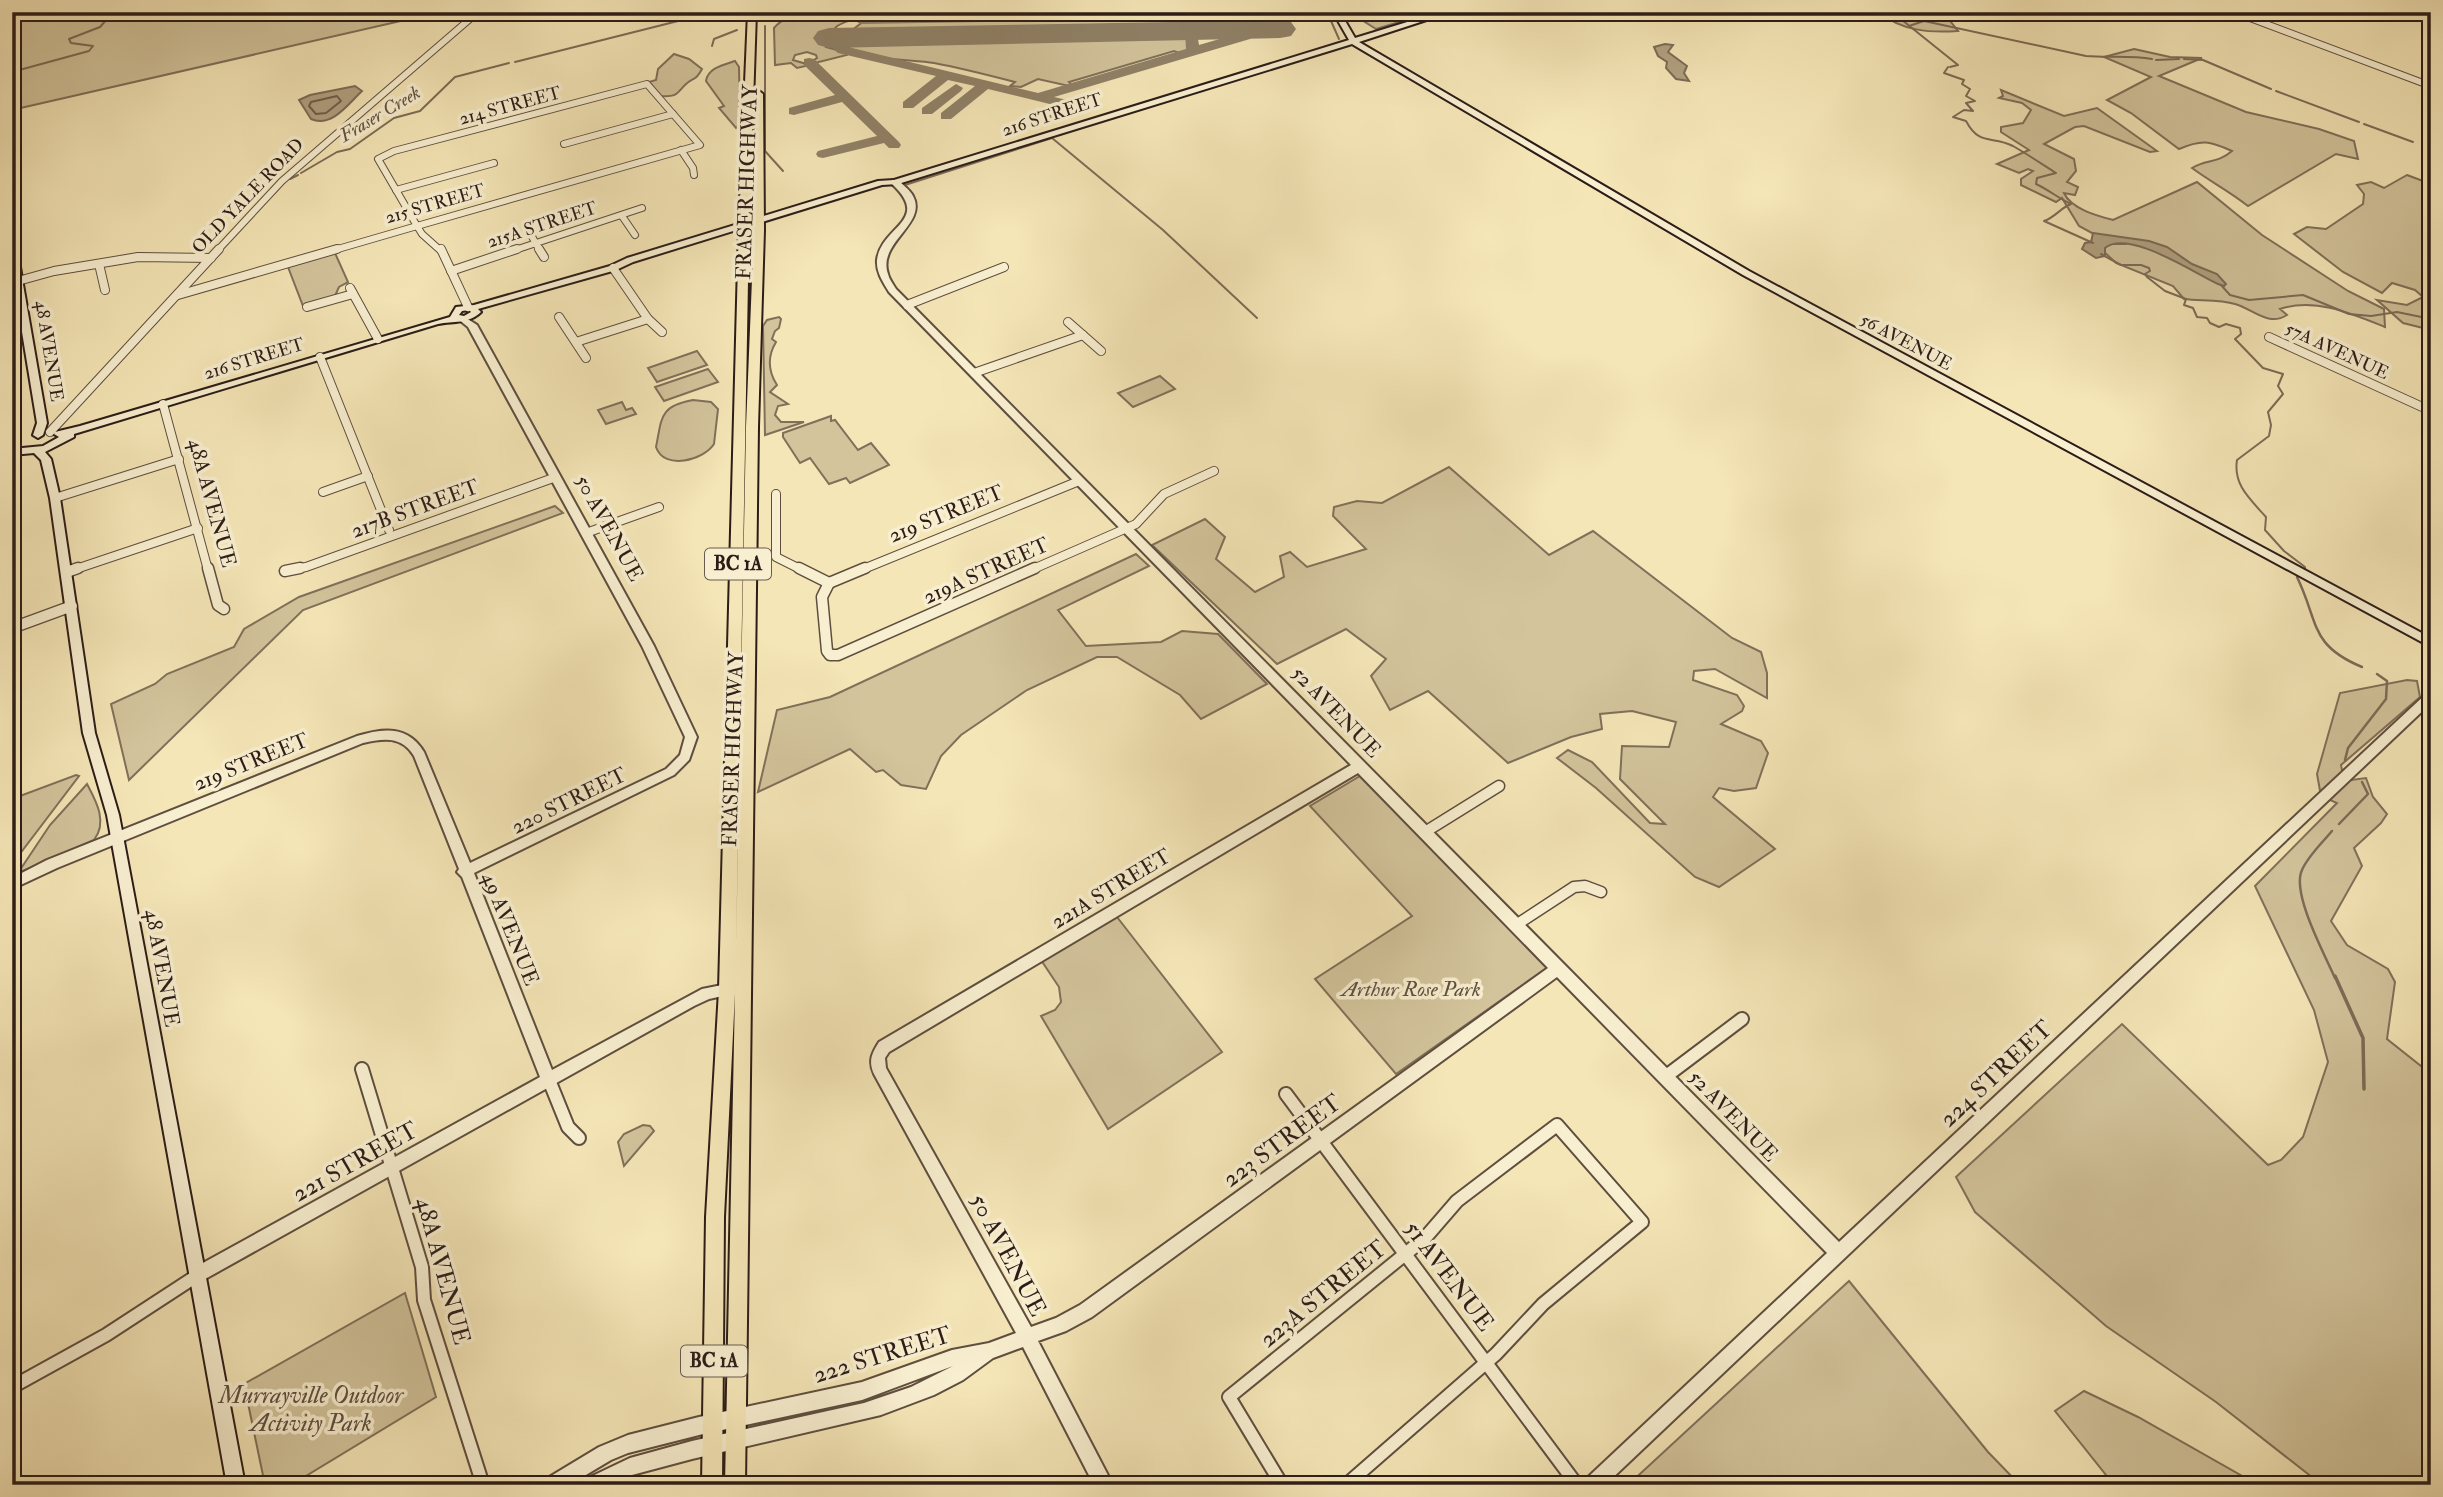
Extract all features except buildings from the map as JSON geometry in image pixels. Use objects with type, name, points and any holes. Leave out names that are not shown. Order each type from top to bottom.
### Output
[{"type":"main road","name":"FRASER HIGHWAY","points":[[712,1485],[715,1217],[727,990],[744,228],[752,12]]},
{"type":"main road","name":"FRASER HIGHWAY","points":[[735,1485],[751,467],[759,223],[759,12]]},
{"type":"street","name":"OLD YALE ROAD","points":[[52,434],[282,181],[478,12]]},
{"type":"street","name":"56 AVENUE","points":[[1339,12],[1352,27],[1357,40]]},
{"type":"street","name":"56 AVENUE","points":[[1339,12],[1357,40],[1374,55],[1746,273],[2431,643]]},
{"type":"street","name":"216 STREET","points":[[1357,40],[1447,12]]},
{"type":"street","name":"216 STREET","points":[[52,434],[82,429],[613,268],[631,265],[881,183],[895,182],[1447,12]]},
{"type":"street","points":[[2234,12],[2431,86]]},
{"type":"street","points":[[1352,27],[1363,33],[1382,31]]},
{"type":"street","name":"214 STREET","points":[[381,157],[647,84],[673,114]]},
{"type":"street","points":[[564,144],[673,114]]},
{"type":"street","name":"215 STREET","points":[[178,295],[700,145],[673,114]]},
{"type":"street","points":[[681,150],[694,167],[694,175]]},
{"type":"street","name":"50 AVENUE","points":[[381,157],[379,162],[422,234],[438,246],[451,271],[465,313],[682,713],[691,737],[685,757]]},
{"type":"street","points":[[396,190],[494,163]]},
{"type":"street","name":"52 AVENUE","points":[[895,182],[909,196],[912,204],[909,218],[884,249],[881,265],[886,281],[907,305],[1839,1254]]},
{"type":"street","name":"215A STREET","points":[[451,271],[642,208]]},
{"type":"street","points":[[622,216],[635,234]]},
{"type":"street","points":[[530,233],[544,257]]},
{"type":"street","name":"48 AVENUE","points":[[12,244],[42,423],[52,434]]},
{"type":"street","points":[[18,281],[138,257],[211,258]]},
{"type":"street","points":[[99,264],[105,290]]},
{"type":"street","points":[[907,305],[1003,267]]},
{"type":"street","points":[[613,268],[648,319],[662,332]]},
{"type":"street","points":[[307,307],[351,291],[378,339]]},
{"type":"street","points":[[559,317],[586,358]]},
{"type":"street","points":[[576,342],[648,319]]},
{"type":"street","points":[[1068,321],[1101,351]]},
{"type":"street","points":[[974,373],[1083,335]]},
{"type":"street","name":"57A AVENUE","points":[[2269,337],[2431,411]]},
{"type":"street","points":[[320,357],[389,530]]},
{"type":"street","name":"48A AVENUE","points":[[163,404],[218,605],[225,609]]},
{"type":"street","points":[[32,447],[52,434]]},
{"type":"street","points":[[32,447],[46,459],[52,434]]},
{"type":"street","points":[[12,451],[50,447]]},
{"type":"street","name":"48 AVENUE","points":[[46,459],[67,572],[89,733],[113,815],[236,1485]]},
{"type":"street","points":[[55,498],[179,459]]},
{"type":"street","name":"219A STREET","points":[[829,583],[822,597],[827,651],[830,655],[838,655],[1126,528],[1141,520],[1164,494],[1214,471]]},
{"type":"street","points":[[323,492],[368,476]]},
{"type":"street","name":"217B STREET","points":[[285,571],[306,567],[556,477]]},
{"type":"street","name":"219 STREET","points":[[829,583],[1079,481]]},
{"type":"street","points":[[776,494],[776,557],[829,583]]},
{"type":"street","points":[[586,533],[659,507]]},
{"type":"street","points":[[67,572],[198,528]]},
{"type":"street","points":[[12,628],[72,606]]},
{"type":"street","name":"224 STREET","points":[[1592,1485],[2431,696]]},
{"type":"street","name":"219 STREET","points":[[117,837],[361,739],[383,734],[402,736]]},
{"type":"street","name":"49 AVENUE","points":[[402,736],[414,743],[420,755],[464,872],[568,1127],[579,1138]]},
{"type":"street","name":"220 STREET","points":[[464,872],[635,791],[670,772],[685,757]]},
{"type":"street","name":"221A STREET","points":[[884,1047],[1360,766]]},
{"type":"street","points":[[1425,832],[1499,786]]},
{"type":"street","points":[[12,884],[42,868],[117,837]]},
{"type":"street","points":[[1516,925],[1574,887],[1585,886],[1601,892]]},
{"type":"street","name":"223 STREET","points":[[1025,1338],[1060,1325],[1086,1311],[1559,968]]},
{"type":"street","name":"221 STREET","points":[[12,1387],[106,1335],[198,1275],[392,1167],[704,995],[727,990]]},
{"type":"street","points":[[1665,1077],[1742,1018]]},
{"type":"street","name":"50 AVENUE","points":[[884,1047],[878,1057],[879,1069],[1003,1292],[1104,1485]]},
{"type":"street","name":"48A AVENUE","points":[[362,1069],[422,1267],[424,1300],[483,1485]]},
{"type":"street","name":"51 AVENUE","points":[[1286,1094],[1577,1485]]},
{"type":"street","name":"223A STREET","points":[[1282,1485],[1229,1397],[1426,1238],[1457,1201],[1557,1125],[1642,1222],[1543,1304],[1486,1363]]},
{"type":"street","name":"222 STREET","points":[[552,1485],[604,1453],[714,1423],[862,1391],[952,1358],[989,1352],[1025,1338]]},
{"type":"street","name":"222 STREET","points":[[592,1485],[630,1467],[897,1402],[955,1377],[989,1352]]},
{"type":"street","points":[[1346,1485],[1486,1363]]},
{"type":"green space","points":[[818,11],[867,12],[833,30],[826,47],[848,53],[847,55],[815,63],[812,61],[817,58],[816,55],[807,52],[795,55],[793,60],[810,65],[797,68],[791,63],[775,65],[774,28],[782,21]]},
{"type":"green space","points":[[12,12],[440,12],[12,110]]},
{"type":"green space","points":[[1168,12],[1200,12],[1221,27],[1190,27]]},
{"type":"green space","points":[[1349,12],[1433,12],[1376,29]]},
{"type":"green space","points":[[1879,12],[1907,12],[1950,21],[1958,31],[1937,32],[1906,27]]},
{"type":"green space","points":[[1166,16],[1183,28],[851,31],[864,21]]},
{"type":"green space","points":[[1189,34],[1190,50],[1179,53],[1174,51],[1069,82],[1072,85],[1069,86],[1038,79],[1021,87],[1010,86],[1015,82],[934,63],[876,57],[854,51],[847,46],[854,41]]},
{"type":"green space","points":[[2134,49],[2170,57],[2202,58],[2159,76],[2246,112],[2319,129],[2354,141],[2358,159],[2336,154],[2248,206],[2192,168],[2222,158],[2232,151],[2206,142],[2179,149],[2131,113],[2107,100],[2151,77],[2104,57]]},
{"type":"green space","points":[[674,54],[689,59],[702,69],[696,78],[676,94],[661,96],[649,82],[656,80],[658,69]]},
{"type":"green space","points":[[735,61],[739,67],[740,123],[736,128],[719,108],[724,106],[706,81],[713,70]]},
{"type":"green space","points":[[2001,90],[2064,116],[2097,108],[2157,151],[2150,152],[2084,126],[2075,127],[2044,144],[2074,159],[2076,171],[2067,182],[2078,187],[2075,195],[2064,193],[2079,208],[2113,220],[2197,182],[2262,235],[2348,291],[2384,309],[2385,327],[2347,312],[2320,306],[2280,309],[2287,315],[2273,319],[2229,302],[2184,299],[2173,286],[2116,263],[2101,249],[2104,244],[2127,244],[2103,239],[2079,226],[2062,198],[2056,202],[2021,185],[2021,179],[2033,171],[2028,169],[2019,173],[1997,164],[2029,150],[2001,132],[2001,127],[2023,123],[2031,110],[2022,103],[1999,98],[2003,96]]},
{"type":"green space","points":[[2407,175],[2431,184],[2431,330],[2403,323],[2377,300],[2407,305],[2423,297],[2415,290],[2392,283],[2382,293],[2343,272],[2294,234],[2307,227],[2326,229],[2363,204],[2364,194],[2357,185],[2371,182],[2384,188]]},
{"type":"green space","points":[[335,253],[348,282],[339,287],[335,296],[303,306],[288,267]]},
{"type":"green space","points":[[779,317],[779,328],[772,339],[776,342],[770,364],[777,385],[770,392],[788,404],[778,406],[775,415],[781,422],[804,422],[765,435],[763,326],[767,320]]},
{"type":"green space","points":[[697,351],[707,365],[657,382],[648,368]]},
{"type":"green space","points":[[708,369],[718,382],[664,401],[655,387]]},
{"type":"green space","points":[[1160,376],[1175,389],[1133,407],[1118,393]]},
{"type":"green space","points":[[693,400],[711,402],[718,409],[714,444],[702,455],[684,461],[667,459],[656,447],[661,421],[674,406]]},
{"type":"green space","points":[[622,402],[626,410],[632,408],[636,414],[606,424],[598,410]]},
{"type":"green space","points":[[831,416],[831,421],[835,420],[858,450],[871,443],[889,465],[850,483],[846,478],[829,484],[810,458],[800,463],[783,433]]},
{"type":"green space","points":[[1449,467],[1549,555],[1593,531],[1732,638],[1761,652],[1767,673],[1767,698],[1715,669],[1694,671],[1693,680],[1737,695],[1744,706],[1742,711],[1721,724],[1761,741],[1768,753],[1756,788],[1734,791],[1719,788],[1713,797],[1775,849],[1719,887],[1695,877],[1596,788],[1557,758],[1568,750],[1592,762],[1650,823],[1665,824],[1620,779],[1622,746],[1669,747],[1676,722],[1632,711],[1600,714],[1602,729],[1571,737],[1508,763],[1428,691],[1390,710],[1371,676],[1386,659],[1346,629],[1277,664],[1152,545],[1205,519],[1225,537],[1216,559],[1255,592],[1284,577],[1280,556],[1290,552],[1307,567],[1366,549],[1333,516],[1334,507],[1357,501],[1382,503]]},
{"type":"green space","points":[[555,506],[563,513],[303,610],[129,780],[111,704],[155,684],[167,674],[234,647],[244,629],[299,597]]},
{"type":"green space","points":[[1136,554],[1149,566],[1058,610],[1086,646],[1161,642],[1182,631],[1218,634],[1267,684],[1201,719],[1180,695],[1117,657],[1097,657],[1027,690],[961,735],[941,756],[926,789],[901,785],[883,770],[876,772],[850,749],[758,792],[777,710],[830,697]]},
{"type":"green space","points":[[2407,680],[2417,681],[2420,697],[2341,765],[2344,781],[2366,778],[2373,797],[2387,814],[2354,848],[2362,866],[2331,921],[2347,945],[2388,969],[2395,982],[2387,1039],[2431,1074],[2431,1485],[2322,1485],[2216,1402],[2106,1326],[1975,1212],[1956,1177],[2122,1024],[2268,1165],[2281,1160],[2303,1137],[2328,1062],[2314,1010],[2255,886],[2337,803],[2321,796],[2317,774],[2340,693]]},
{"type":"green space","points":[[79,776],[19,855],[12,855],[12,799]]},
{"type":"green space","name":"Arthur Rose Park","points":[[1360,776],[1548,967],[1396,1074],[1315,979],[1412,916],[1310,806]]},
{"type":"green space","points":[[87,784],[97,804],[100,819],[94,840],[20,870],[50,825]]},
{"type":"green space","points":[[1117,917],[1222,1052],[1108,1129],[1041,1016],[1055,1010],[1061,1002],[1059,987],[1041,960]]},
{"type":"green space","points":[[643,1125],[650,1126],[654,1131],[624,1166],[618,1142],[624,1134]]},
{"type":"green space","points":[[1849,1281],[1988,1452],[2020,1485],[1628,1485]]},
{"type":"green space","name":"Murrayville Outdoor Activity Park","points":[[405,1293],[436,1397],[291,1485],[265,1485],[244,1384]]},
{"type":"green space","points":[[2084,1391],[2138,1417],[2258,1485],[2114,1485],[2055,1411]]},
{"type":"water","points":[[1673,45],[1668,52],[1687,66],[1684,73],[1689,81],[1676,79],[1666,68],[1667,62],[1658,56],[1654,47]]},
{"type":"water","points":[[355,86],[362,91],[333,118],[326,120],[311,119],[299,100],[310,95]]},
{"type":"water","points":[[2093,233],[2149,241],[2167,247],[2192,264],[2217,274],[2226,284],[2218,284],[2162,255],[2129,244],[2116,244],[2105,248],[2105,256],[2096,258],[2082,249],[2085,243],[2091,242]]},
{"type":"waterway","points":[[12,72],[89,51],[93,46],[71,43],[69,39],[100,27],[107,19],[120,12]]},
{"type":"waterway","name":"Fraser Creek","points":[[515,62],[690,18],[703,12]]},
{"type":"waterway","points":[[765,12],[765,19]]},
{"type":"waterway","points":[[1327,12],[1339,39]]},
{"type":"waterway","points":[[1892,12],[1909,26]]},
{"type":"waterway","points":[[1909,26],[1924,21],[2086,56],[2152,59]]},
{"type":"waterway","points":[[765,26],[765,151],[783,171]]},
{"type":"waterway","points":[[1909,26],[1958,65],[1950,67]]},
{"type":"waterway","points":[[712,46],[714,39],[737,30]]},
{"type":"waterway","points":[[2156,60],[2179,59]]},
{"type":"waterway","points":[[2184,59],[2203,60],[2271,89]]},
{"type":"waterway","name":"Fraser Creek","points":[[301,173],[337,152],[350,149],[394,118],[420,111],[455,77],[509,63]]},
{"type":"waterway","points":[[1948,67],[1944,73],[1964,80],[1962,84],[1970,89],[1966,96],[1975,101],[1966,103],[1973,111],[1964,110],[1953,117],[1966,121],[1981,137],[2013,146],[2056,173],[2037,178],[2036,184],[2071,204],[2044,221],[2093,243]]},
{"type":"waterway","points":[[2276,91],[2359,122]]},
{"type":"waterway","points":[[2364,124],[2413,142]]},
{"type":"waterway","points":[[905,185],[1052,138],[1163,230],[1257,318]]},
{"type":"waterway","name":"Fraser Creek","points":[[290,179],[298,175]]},
{"type":"waterway","points":[[2101,254],[2121,265],[2141,265],[2149,268],[2150,271],[2145,274],[2147,277],[2165,291],[2186,299],[2184,305],[2193,308],[2197,317],[2207,318],[2210,323],[2219,327],[2226,324],[2240,328],[2241,334],[2235,339],[2263,368],[2283,374],[2278,386],[2283,394],[2268,412],[2271,425],[2269,436],[2237,460],[2236,469],[2244,491],[2266,517],[2265,530],[2284,551],[2305,567],[2305,570]]},
{"type":"waterway","points":[[2221,285],[2230,295],[2249,300],[2303,295],[2349,314],[2371,316],[2397,312],[2431,319]]},
{"type":"waterway","points":[[2297,577],[2324,641],[2345,659],[2362,667]]},
{"type":"waterway","points":[[2345,760],[2348,748],[2386,699],[2387,681],[2377,674]]},
{"type":"waterway","points":[[2339,824],[2368,794],[2362,782]]},
{"type":"waterway","points":[[2332,831],[2308,860],[2300,880],[2305,908],[2335,978]]},
{"type":"waterway","points":[[2335,976],[2363,1038],[2364,1089]]},
{"type":"taxiway","points":[[1165,12],[1191,31],[1193,51]]},
{"type":"taxiway","points":[[1042,96],[1245,36],[1251,30],[1251,19],[1243,12]]},
{"type":"taxiway","points":[[860,20],[1168,15]]},
{"type":"taxiway","points":[[850,37],[839,39],[835,45],[843,50],[946,75]]},
{"type":"taxiway","points":[[809,62],[894,145]]},
{"type":"taxiway","points":[[908,105],[946,75]]},
{"type":"taxiway","points":[[946,75],[985,84]]},
{"type":"taxiway","points":[[946,116],[985,84]]},
{"type":"taxiway","points":[[985,84],[1079,107],[1078,111],[1052,118]]},
{"type":"taxiway","points":[[927,111],[956,88]]},
{"type":"taxiway","points":[[794,111],[844,97]]},
{"type":"taxiway","points":[[823,154],[886,138]]},
{"type":"runway","points":[[829,38],[1280,29]]}]
